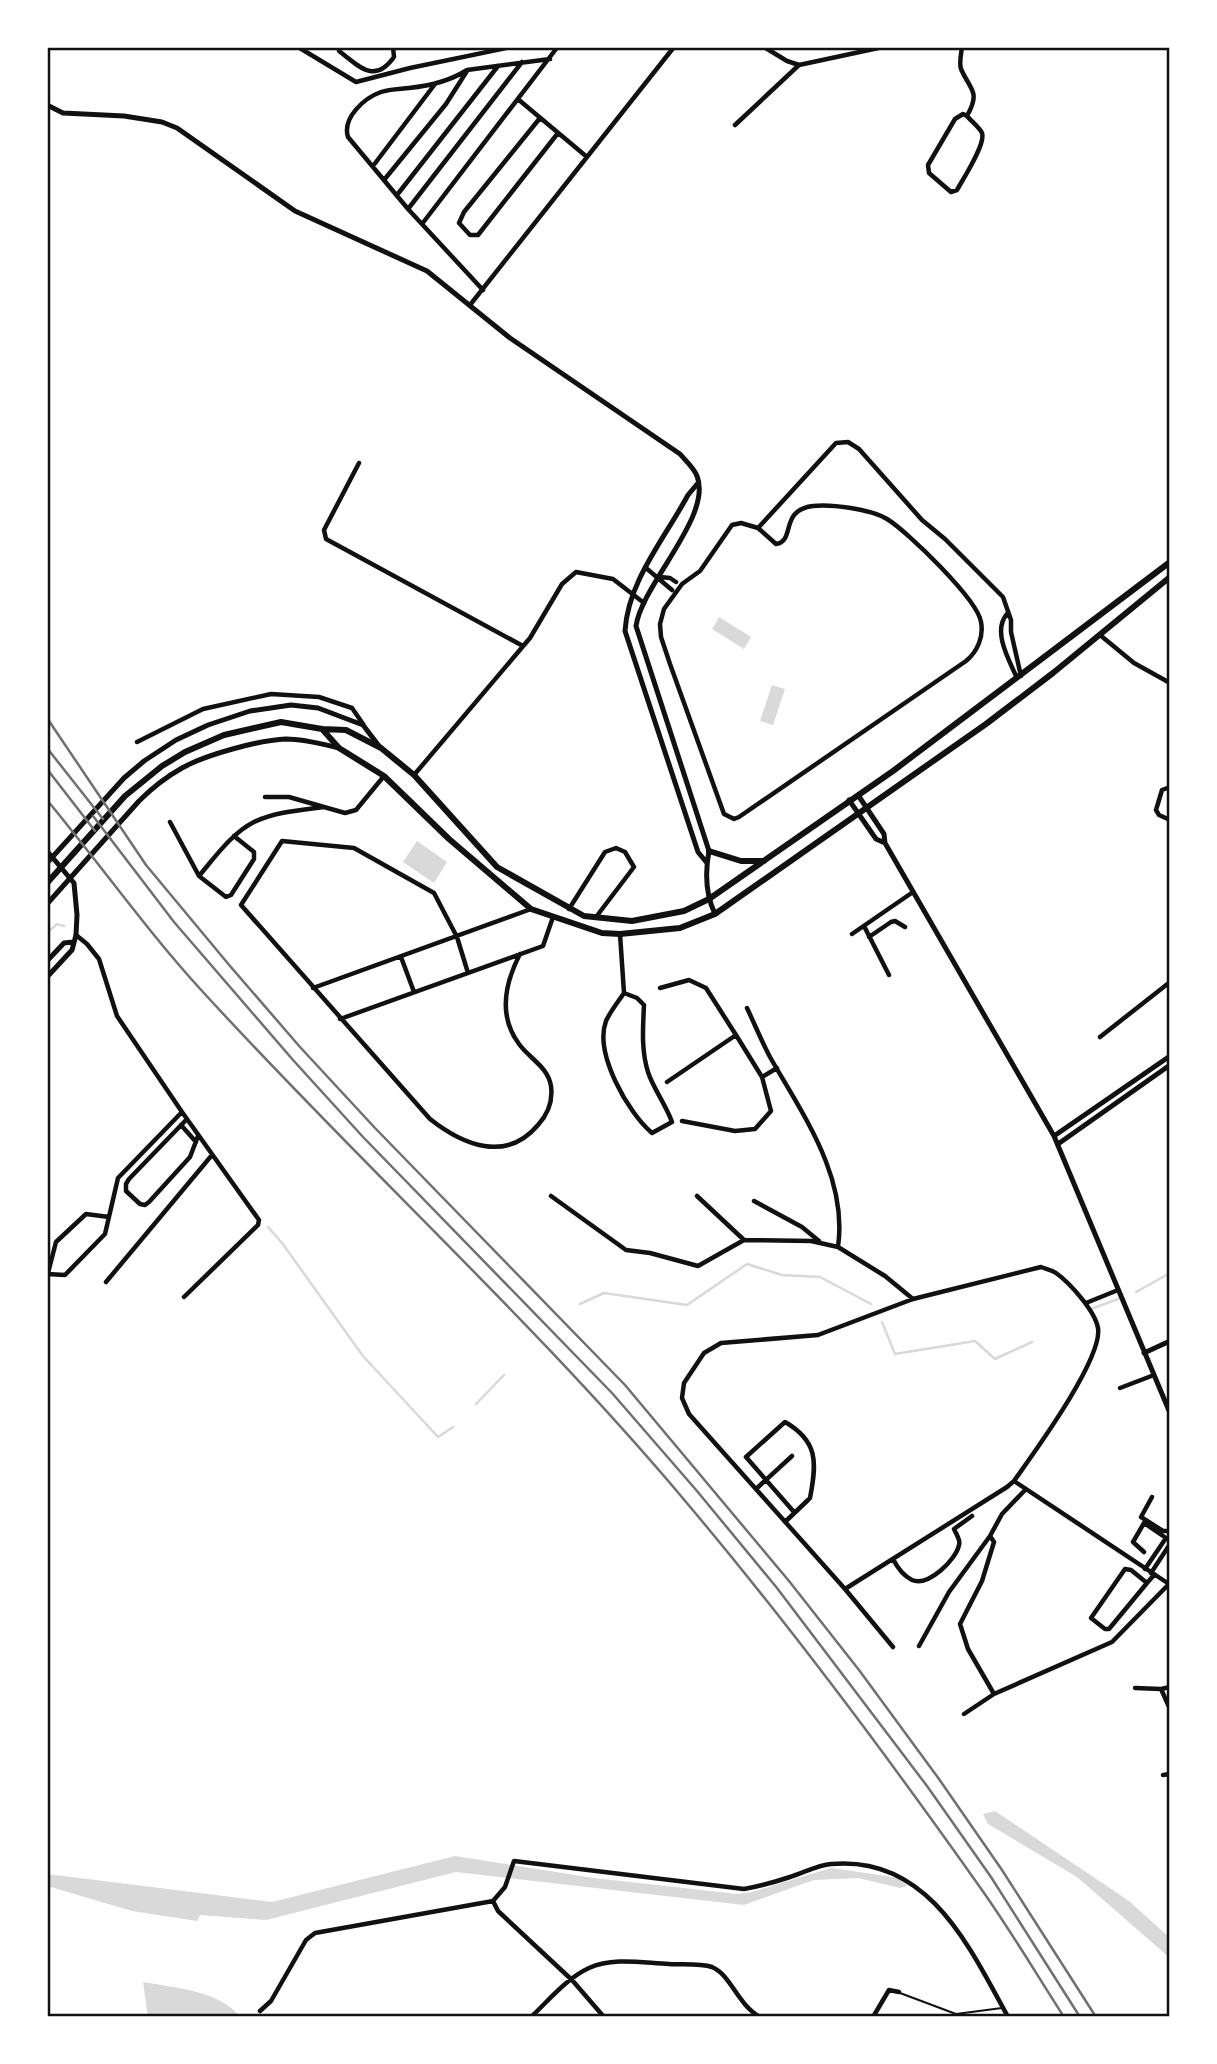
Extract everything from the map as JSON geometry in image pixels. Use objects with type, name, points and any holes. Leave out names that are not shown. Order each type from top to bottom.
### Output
[{"type":"main road","points":[[47,883],[120,802],[162,766],[185,752],[224,735],[281,722],[346,730],[381,748],[414,775],[497,867],[569,909],[584,916],[632,922],[684,911],[709,900],[858,795],[1170,562]]},
{"type":"main road","points":[[322,729],[339,748],[384,776],[449,839],[531,909],[602,933],[620,934],[680,928],[715,914],[986,724],[1168,579],[1158,572]]},
{"type":"main road","points":[[709,851],[741,861],[764,861]]},
{"type":"street","points":[[298,47],[356,82],[511,47]]},
{"type":"street","points":[[339,47],[339,51],[366,72],[372,73],[389,64],[394,57],[393,47]]},
{"type":"street","points":[[470,305],[674,47]]},
{"type":"street","points":[[764,47],[799,65],[883,47]]},
{"type":"street","points":[[962,47],[960,68],[973,90],[967,116]]},
{"type":"street","points":[[422,224],[556,49]]},
{"type":"street","points":[[483,290],[408,209],[348,137],[345,129],[347,122],[358,107],[379,92],[436,83],[456,77],[467,70],[550,59]]},
{"type":"street","points":[[408,209],[523,62]]},
{"type":"street","points":[[735,125],[799,65]]},
{"type":"street","points":[[397,195],[498,66]]},
{"type":"street","points":[[384,180],[446,104],[467,70]]},
{"type":"street","points":[[373,166],[436,83]]},
{"type":"street","points":[[519,100],[587,157]]},
{"type":"street","points":[[47,105],[63,113],[124,116],[162,122],[177,128],[295,212],[427,271],[510,338],[680,454],[697,475],[699,496],[694,514],[638,614],[636,626],[709,851],[709,900],[715,914]]},
{"type":"street","points":[[963,114],[967,116],[982,132],[981,143],[957,190],[951,192],[929,173],[928,165],[955,119],[963,114]]},
{"type":"street","points":[[540,118],[464,212],[460,218],[461,228],[470,235],[478,235],[558,133]]},
{"type":"street","points":[[758,528],[831,447],[842,441],[848,442],[859,449],[922,520],[946,539],[1003,597],[1011,620],[1019,677]]},
{"type":"street","points":[[359,463],[324,530],[326,540],[523,646]]},
{"type":"street","points":[[698,483],[688,495],[633,593],[625,631],[698,852],[707,863]]},
{"type":"street","points":[[811,506],[859,510],[886,518],[948,575],[978,614],[981,635],[974,654],[966,661],[734,819],[724,814],[681,697],[661,637],[660,624],[664,609],[682,584],[700,571],[732,525],[741,523],[758,528],[774,543],[779,544],[786,539],[789,520],[793,514],[811,506]]},
{"type":"street","points":[[646,568],[672,590]]},
{"type":"street","points":[[414,775],[523,646],[562,583],[576,572],[613,579],[644,603]]},
{"type":"street","points":[[659,577],[677,582]]},
{"type":"street","points":[[1007,614],[1002,620],[1001,630],[1006,654],[1019,677]]},
{"type":"street","points":[[1100,635],[1134,663],[1170,683]]},
{"type":"street","points":[[630,645],[640,641]]},
{"type":"street","points":[[638,671],[649,668]]},
{"type":"street","points":[[137,742],[203,709],[271,694],[320,697],[352,708],[381,748]]},
{"type":"street","points":[[47,863],[124,778],[176,740],[208,725],[250,711],[291,705],[318,708],[363,724]]},
{"type":"street","points":[[652,714],[662,710]]},
{"type":"street","points":[[48,903],[155,785],[184,767],[258,743],[286,739],[313,741],[339,748]]},
{"type":"street","points":[[666,757],[676,754]]},
{"type":"street","points":[[265,797],[289,797],[345,813],[356,810],[384,776]]},
{"type":"street","points":[[673,780],[683,776]]},
{"type":"street","points":[[1170,787],[1162,790],[1156,810],[1159,815],[1170,820]]},
{"type":"street","points":[[858,795],[884,834],[885,843],[1054,1136],[1170,1413]]},
{"type":"street","points":[[849,800],[876,839],[885,843]]},
{"type":"street","points":[[199,876],[234,836],[254,822],[293,811],[324,807]]},
{"type":"street","points":[[685,815],[695,812]]},
{"type":"street","points":[[170,822],[199,876],[226,897],[231,895],[254,859],[254,852],[234,836]]},
{"type":"street","points":[[468,973],[457,937],[434,893],[363,853],[344,846],[282,841],[241,905],[430,1119],[450,1135],[495,1148],[517,1143],[530,1135],[545,1117],[550,1104],[551,1087],[547,1072],[519,1044],[509,1023],[505,999],[509,975],[520,954]]},
{"type":"street","points":[[569,909],[604,852],[616,848],[625,852],[634,867],[596,918]]},
{"type":"street","points":[[47,851],[74,883],[77,915],[72,950],[47,977]]},
{"type":"street","points":[[852,934],[913,892]]},
{"type":"street","points":[[313,988],[531,909]]},
{"type":"street","points":[[885,911],[891,922]]},
{"type":"street","points":[[340,1018],[543,946],[553,917]]},
{"type":"street","points":[[869,937],[891,922],[895,921],[905,927]]},
{"type":"street","points":[[864,926],[889,975]]},
{"type":"street","points":[[620,934],[624,993],[606,1022],[603,1047],[625,1100],[643,1125],[653,1133],[672,1122],[665,1102],[648,1073],[643,1043],[644,1005],[637,998],[624,993]]},
{"type":"street","points":[[76,935],[99,960],[117,1016],[259,1220],[258,1225],[184,1297]]},
{"type":"street","points":[[47,961],[64,943],[73,942]]},
{"type":"street","points":[[401,957],[414,992]]},
{"type":"street","points":[[660,988],[689,980],[706,988],[762,1077],[771,1111],[755,1129],[735,1131],[682,1121]]},
{"type":"street","points":[[1100,1037],[1170,982]]},
{"type":"street","points":[[747,1008],[820,1146],[838,1203],[838,1247]]},
{"type":"street","points":[[667,1082],[736,1035]]},
{"type":"street","points":[[1054,1136],[1170,1056]]},
{"type":"street","points":[[1157,1065],[1161,1071]]},
{"type":"street","points":[[1058,1144],[1170,1065]]},
{"type":"street","points":[[762,1077],[777,1068]]},
{"type":"street","points":[[1122,1089],[1127,1096]]},
{"type":"street","points":[[1092,1110],[1096,1117]]},
{"type":"street","points":[[109,1217],[86,1214],[56,1242],[47,1274],[65,1275],[105,1234],[109,1217],[118,1178],[182,1112]]},
{"type":"street","points":[[187,1119],[129,1179],[126,1191],[140,1203],[145,1205],[149,1202],[182,1167],[198,1135]]},
{"type":"street","points":[[181,1125],[196,1142]]},
{"type":"street","points":[[106,1282],[212,1155]]},
{"type":"street","points":[[551,1196],[626,1250],[650,1252],[698,1266],[744,1240],[823,1243],[838,1247],[885,1276],[913,1299]]},
{"type":"street","points":[[698,1196],[744,1240]]},
{"type":"street","points":[[754,1201],[802,1227],[823,1243]]},
{"type":"street","points":[[845,1589],[1014,1481],[1062,1413],[1097,1342],[1098,1327],[1086,1303],[1056,1273],[1041,1267],[913,1299],[818,1335],[721,1343],[704,1353],[684,1384],[682,1398],[689,1414],[893,1647]]},
{"type":"street","points":[[1086,1303],[1119,1289]]},
{"type":"street","points":[[1144,1353],[1170,1341]]},
{"type":"street","points":[[1120,1388],[1154,1375]]},
{"type":"street","points":[[785,1522],[794,1513],[811,1495],[813,1454],[797,1429],[785,1422],[746,1457],[794,1513]]},
{"type":"street","points":[[756,1489],[792,1456]]},
{"type":"street","points":[[964,1714],[994,1694],[1112,1642],[1169,1584],[1014,1481]]},
{"type":"street","points":[[919,1646],[949,1592],[1002,1514],[1026,1489]]},
{"type":"street","points":[[1152,1497],[1142,1518],[1164,1532],[1170,1531]]},
{"type":"street","points":[[960,1516],[964,1522]]},
{"type":"street","points":[[893,1559],[911,1580],[934,1576],[943,1570],[959,1547],[960,1541],[954,1529],[972,1517]]},
{"type":"street","points":[[1144,1552],[1133,1542],[1144,1523],[1166,1538],[1145,1569]]},
{"type":"street","points":[[990,1535],[995,1542],[982,1581],[960,1624],[968,1649],[994,1694]]},
{"type":"street","points":[[1147,1583],[1131,1570],[1125,1569],[1091,1618],[1109,1629],[1147,1583],[1170,1544]]},
{"type":"street","points":[[1135,1688],[1170,1687]]},
{"type":"street","points":[[1161,1689],[1170,1709]]},
{"type":"street","points":[[1163,1775],[1170,1774]]},
{"type":"street","points":[[260,2011],[271,2001],[306,1940],[315,1934],[493,1901],[505,1887],[514,1861],[744,1889],[828,1864],[856,1863],[906,1879],[950,1917],[1008,2017]]},
{"type":"street","points":[[493,1901],[498,1911],[572,1980],[604,2017]]},
{"type":"street","points":[[531,2017],[588,1968],[605,1963],[631,1962],[712,1967],[726,1979],[740,2001],[760,2017]]},
{"type":"street","points":[[873,2017],[889,1990],[899,1992]]},
{"type":"lane","points":[[899,1992],[956,2014],[1003,2008]]},
{"type":"shaded area","points":[[719,617],[751,637],[744,649],[712,629]]},
{"type":"shaded area","points":[[772,685],[785,689],[773,725],[760,721]]},
{"type":"shaded area","points":[[417,841],[447,862],[434,883],[403,862]]},
{"type":"shaded area","points":[[995,1811],[1129,1901],[1170,1938],[1170,1958],[1077,1877],[988,1824],[983,1814]]},
{"type":"shaded area","points":[[455,1856],[594,1878],[737,1894],[831,1868],[900,1878],[907,1886],[900,1888],[858,1878],[814,1880],[744,1905],[456,1872],[266,1920],[200,1915],[197,1921],[132,1911],[47,1886],[47,1874],[272,1902]]},
{"type":"shaded area","points":[[143,1982],[209,1996],[221,2001],[240,2017],[148,2017]]},
{"type":"waterway","points":[[47,933],[57,924],[64,926]]},
{"type":"waterway","points":[[268,1227],[363,1356],[438,1437],[453,1427]]},
{"type":"waterway","points":[[580,1304],[604,1293],[687,1305],[747,1264],[782,1275],[820,1277],[871,1304]]},
{"type":"waterway","points":[[1136,1292],[1170,1273]]},
{"type":"waterway","points":[[1091,1309],[1118,1299]]},
{"type":"waterway","points":[[882,1322],[895,1354],[975,1341],[995,1359],[1032,1342]]},
{"type":"waterway","points":[[476,1404],[504,1375]]},
{"type":"railway","points":[[47,718],[146,865],[230,966],[375,1128],[625,1385],[789,1581],[939,1779],[1002,1870],[1096,2017]]},
{"type":"railway","points":[[47,748],[103,819]]},
{"type":"railway","points":[[47,769],[95,831]]},
{"type":"railway","points":[[47,800],[162,945],[203,992],[569,1371],[686,1502],[836,1689],[1011,1932],[1064,2017]]},
{"type":"railway","points":[[93,816],[174,922],[293,1060],[363,1137],[612,1393],[777,1588],[927,1786],[991,1877],[1080,2017]]}]
